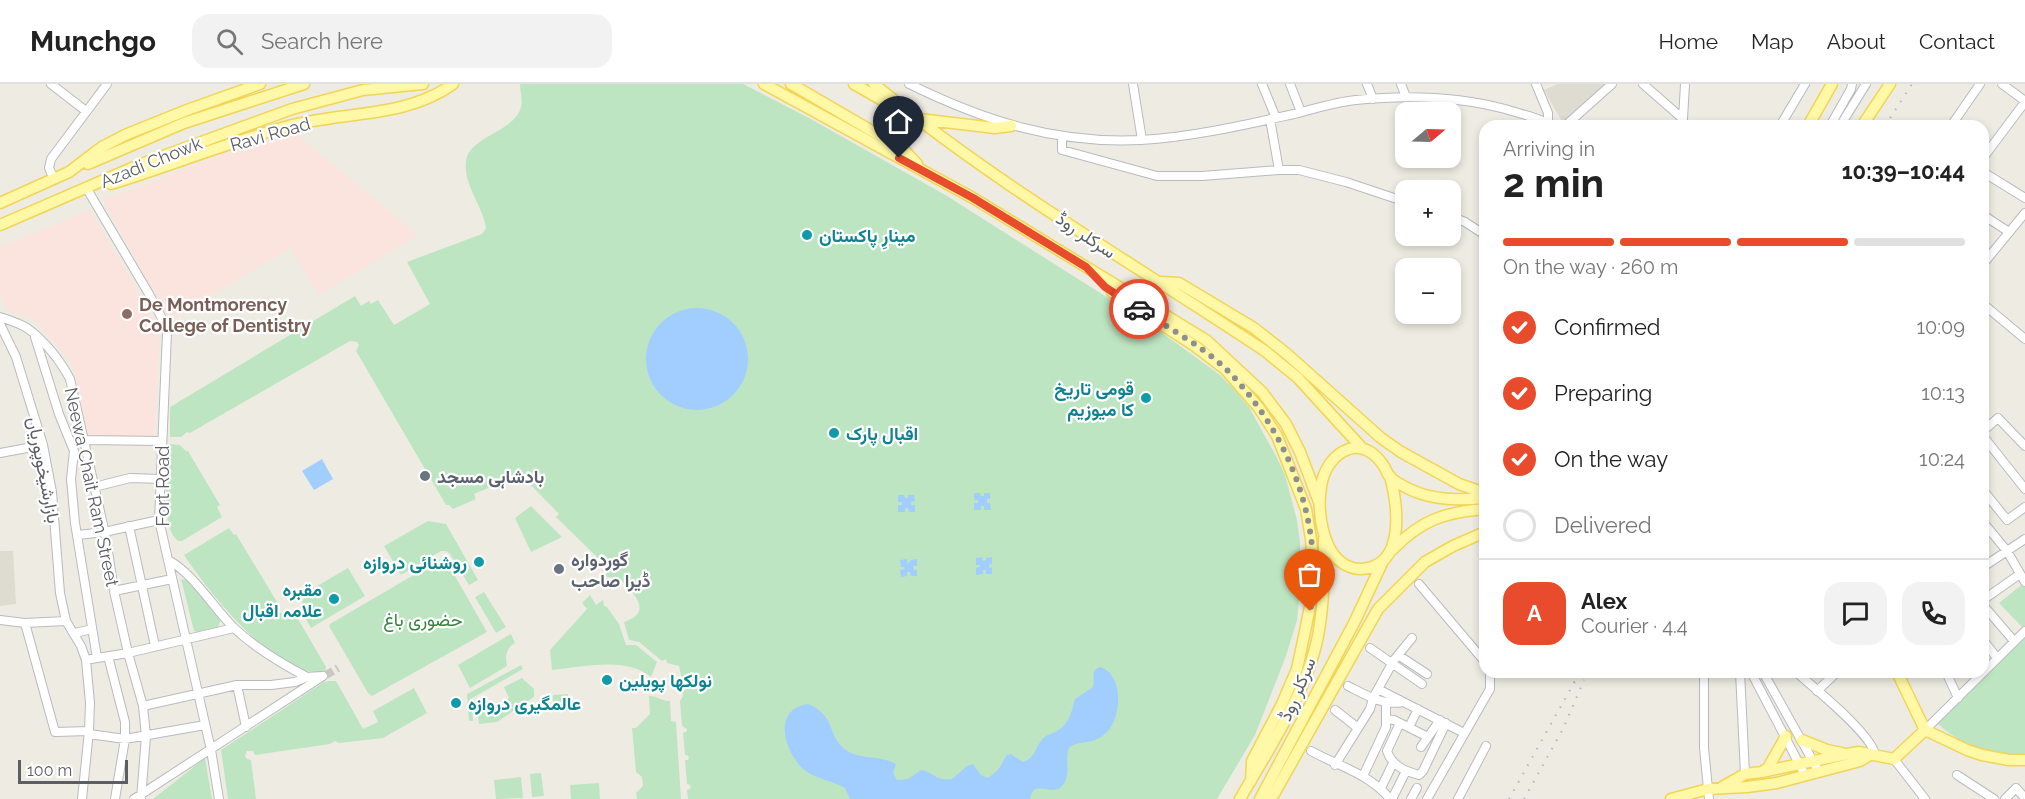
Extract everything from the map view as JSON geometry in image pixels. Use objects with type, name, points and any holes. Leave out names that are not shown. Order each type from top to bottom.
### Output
[{"type":"main road","points":[[0,203],[69,172],[102,147],[125,135],[260,84]]},
{"type":"main road","name":"Azadi Chowk","points":[[69,172],[184,123],[304,84]]},
{"type":"main road","name":"Azadi Chowk","points":[[87,189],[178,150],[292,110],[344,94],[391,86],[423,84]]},
{"type":"main road","name":"Ravi Road","points":[[87,189],[102,187],[285,127],[399,107],[426,98],[453,84]]},
{"type":"main road","name":"سرکلر روڈ","points":[[764,84],[973,198],[1206,340],[1262,392],[1286,424],[1300,452],[1319,502]]},
{"type":"main road","name":"سرکلر روڈ","points":[[791,84],[903,149],[923,170]]},
{"type":"main road","name":"سرکلر روڈ","points":[[854,84],[915,118]]},
{"type":"main road","name":"سرکلر روڈ","points":[[874,84],[965,156],[1156,282],[1243,336],[1285,366],[1362,448]]},
{"type":"main road","points":[[1811,120],[1832,84]]},
{"type":"main road","points":[[1866,120],[1890,84]]},
{"type":"main road","points":[[915,118],[954,125],[995,128],[1011,126]]},
{"type":"main road","points":[[0,225],[87,189]]},
{"type":"main road","points":[[1086,267],[1105,287],[1195,345],[1225,369],[1258,408],[1277,436],[1306,509],[1313,567],[1312,597],[1306,628],[1297,669],[1282,704],[1252,761],[1251,780]]},
{"type":"main road","points":[[1156,282],[1179,283],[1254,328],[1287,354],[1381,438],[1440,475],[1479,490]]},
{"type":"main road","points":[[1386,556],[1395,534],[1396,517],[1395,498],[1390,477],[1380,460],[1362,448],[1355,447],[1343,451],[1333,460],[1322,481],[1319,502],[1324,534],[1334,554],[1349,567],[1369,568],[1386,556],[1411,531],[1430,520],[1460,511],[1479,509]]},
{"type":"main road","points":[[1390,477],[1407,488],[1437,498],[1479,498]]},
{"type":"main road","name":"سرکلر روڈ","points":[[1240,799],[1292,706],[1318,638],[1324,587],[1324,534]]},
{"type":"main road","points":[[1269,799],[1274,794],[1378,609],[1425,562],[1479,535]]},
{"type":"main road","name":"سرکلر روڈ","points":[[1260,799],[1354,623],[1386,556]]},
{"type":"main road","points":[[1899,678],[1925,730],[1975,753],[2002,759],[2025,760]]},
{"type":"main road","points":[[1677,798],[1709,794],[1745,774],[1847,754],[1859,752],[1894,759],[1925,730]]},
{"type":"main road","points":[[1762,772],[1768,768],[1786,736]]},
{"type":"main road","points":[[1802,740],[1827,750],[1847,754]]},
{"type":"main road","points":[[1722,787],[1747,787],[1777,783],[1860,761],[1873,755]]},
{"type":"street","points":[[51,84],[86,111]]},
{"type":"street","points":[[54,179],[49,168],[51,159],[107,84]]},
{"type":"street","points":[[909,84],[972,112],[1011,126],[1062,136],[1142,140],[1215,130],[1356,100],[1406,97],[1451,99],[1490,105],[1535,120]]},
{"type":"street","points":[[1133,84],[1142,140]]},
{"type":"street","points":[[1262,84],[1273,118],[1279,170]]},
{"type":"street","points":[[1290,84],[1301,112]]},
{"type":"street","points":[[1367,84],[1373,99]]},
{"type":"street","points":[[1401,84],[1406,97]]},
{"type":"street","points":[[1536,84],[1549,120]]},
{"type":"street","points":[[1573,120],[1612,84]]},
{"type":"street","points":[[1645,84],[1683,118],[1685,84]]},
{"type":"street","points":[[1784,120],[1805,84]]},
{"type":"street","points":[[1834,120],[1854,89],[1866,84]]},
{"type":"street","points":[[1955,120],[1980,84]]},
{"type":"street","points":[[1989,150],[2025,102],[2002,84]]},
{"type":"street","points":[[1842,120],[1854,89]]},
{"type":"street","points":[[1062,136],[1062,150],[1157,176],[1202,176],[1299,170],[1395,199]]},
{"type":"street","points":[[1989,176],[2025,198]]},
{"type":"street","name":"Fort Road","points":[[87,189],[165,324],[167,333],[159,520],[211,750],[219,799]]},
{"type":"street","points":[[1989,254],[2025,213]]},
{"type":"street","points":[[1989,219],[2008,232]]},
{"type":"street","points":[[1461,220],[1479,231]]},
{"type":"street","points":[[1989,309],[2025,339]]},
{"type":"street","name":"Neewa Chait Ram Street","points":[[0,317],[34,333],[62,364],[70,379],[105,531],[114,591],[143,706],[146,736],[138,798]]},
{"type":"street","name":"بازارشیخوپوریاں","points":[[0,324],[16,357],[43,445],[52,492],[60,593],[66,621]]},
{"type":"street","points":[[34,333],[59,414],[74,451],[72,489],[97,658]]},
{"type":"street","points":[[1989,426],[1998,418],[2025,446]]},
{"type":"street","points":[[85,440],[162,441]]},
{"type":"street","points":[[1989,444],[2025,489]]},
{"type":"street","points":[[0,453],[43,445]]},
{"type":"street","points":[[94,487],[130,478],[161,479]]},
{"type":"street","points":[[1989,498],[2007,520],[2025,507]]},
{"type":"street","points":[[78,535],[159,520]]},
{"type":"street","points":[[129,526],[155,646]]},
{"type":"street","points":[[1989,529],[2007,551],[2025,582]]},
{"type":"street","points":[[1989,563],[2025,539]]},
{"type":"street","points":[[168,560],[182,569],[234,628],[265,653],[307,676]]},
{"type":"street","points":[[1989,596],[2020,573]]},
{"type":"street","points":[[114,591],[172,579]]},
{"type":"street","points":[[1419,584],[1479,655]]},
{"type":"street","points":[[1989,608],[2013,641]]},
{"type":"street","points":[[0,620],[25,623],[66,621],[75,633],[86,660],[90,703],[82,799]]},
{"type":"street","points":[[25,623],[55,732],[89,732],[124,739],[205,725]]},
{"type":"street","points":[[86,660],[128,653],[234,628]]},
{"type":"street","points":[[75,633],[92,629]]},
{"type":"street","points":[[1989,667],[2025,631]]},
{"type":"street","points":[[1335,765],[1370,709],[1373,698],[1392,664],[1412,638]]},
{"type":"street","points":[[1989,647],[1998,658]]},
{"type":"street","points":[[1370,648],[1422,684]]},
{"type":"street","points":[[1398,655],[1427,674]]},
{"type":"street","points":[[108,656],[125,722],[115,799]]},
{"type":"street","points":[[138,798],[325,676],[307,676],[295,682],[271,685],[237,685],[143,706]]},
{"type":"street","points":[[1427,799],[1491,689],[1490,678]]},
{"type":"street","points":[[1704,678],[1704,748],[1709,794]]},
{"type":"street","points":[[1740,678],[1745,774]]},
{"type":"street","points":[[1754,678],[1805,775]]},
{"type":"street","points":[[1766,678],[1819,772]]},
{"type":"street","points":[[1803,678],[1871,743],[1873,755]]},
{"type":"street","points":[[1817,691],[1831,678]]},
{"type":"street","points":[[1949,678],[1958,698]]},
{"type":"street","points":[[1925,730],[1978,678]]},
{"type":"street","points":[[237,685],[246,727]]},
{"type":"street","points":[[1348,686],[1373,698],[1393,704],[1404,702]]},
{"type":"street","points":[[1378,689],[1464,733]]},
{"type":"street","points":[[1363,776],[1386,727],[1386,702]]},
{"type":"street","points":[[1409,727],[1418,709]]},
{"type":"street","points":[[1335,710],[1358,728]]},
{"type":"street","points":[[1386,720],[1394,720],[1428,737]]},
{"type":"street","points":[[1421,747],[1443,722]]},
{"type":"street","points":[[1419,775],[1423,771],[1443,722]]},
{"type":"street","points":[[1400,723],[1388,751],[1393,763],[1406,771],[1437,782]]},
{"type":"street","points":[[1458,799],[1486,746]]},
{"type":"street","points":[[1311,751],[1335,765],[1363,776],[1382,788],[1391,799],[1406,771]]},
{"type":"street","points":[[1894,759],[1925,799]]},
{"type":"street","points":[[1382,788],[1393,763]]},
{"type":"street","points":[[1957,775],[1994,799]]},
{"type":"street","points":[[1412,799],[1417,788]]},
{"type":"street","points":[[2005,799],[2016,788],[2025,798]]},
{"type":"shaded area","points":[[1558,84],[1606,84],[1608,87],[1570,120],[1561,120],[1544,90]]},
{"type":"shaded area","points":[[290,129],[417,235],[319,295],[290,248],[169,321],[103,200]]},
{"type":"shaded area","points":[[90,210],[160,329],[154,439],[88,437],[72,363],[35,320],[7,311],[0,295],[0,247]]},
{"type":"shaded area","points":[[0,551],[13,551],[16,604],[0,606]]},
{"type":"green space","name":"اقبال پارک","points":[[520,84],[743,84],[809,118],[947,196],[1154,327],[1220,375],[1233,388],[1249,407],[1285,475],[1297,520],[1300,542],[1300,590],[1297,620],[1286,656],[1255,735],[1217,799],[688,799],[687,790],[691,788],[687,784],[685,760],[689,757],[685,755],[683,733],[687,729],[682,726],[680,701],[683,696],[682,684],[685,681],[682,679],[679,666],[667,663],[666,659],[662,661],[639,642],[629,640],[624,622],[635,617],[639,610],[638,602],[632,592],[622,581],[607,577],[600,560],[556,517],[559,514],[519,473],[499,490],[493,486],[474,494],[476,499],[453,509],[446,505],[356,351],[359,345],[357,342],[350,341],[190,433],[187,432],[181,437],[170,437],[170,407],[355,296],[361,306],[369,301],[371,304],[378,300],[394,325],[430,304],[407,262],[482,234],[486,228],[467,178],[466,161],[475,146],[517,115],[522,105]]},
{"type":"green space","points":[[169,444],[180,445],[188,451],[220,505],[217,507],[222,517],[182,541],[178,541],[172,534],[168,523],[166,481]]},
{"type":"green space","points":[[531,506],[562,537],[531,552],[515,518]]},
{"type":"green space","points":[[428,521],[446,524],[478,580],[469,585],[446,551],[441,551],[401,575],[384,546]]},
{"type":"green space","points":[[229,528],[234,535],[236,534],[277,602],[275,607],[277,610],[283,614],[294,612],[326,667],[325,672],[306,671],[286,662],[266,648],[209,590],[184,555]]},
{"type":"green space","name":"حضوری باغ","points":[[441,559],[447,562],[487,632],[372,696],[368,693],[329,626],[330,624]]},
{"type":"green space","points":[[348,568],[365,596],[311,628],[300,609],[305,593]]},
{"type":"green space","points":[[181,579],[186,580],[221,619],[218,627],[194,631]]},
{"type":"green space","points":[[2025,582],[2025,630],[1999,603]]},
{"type":"green space","points":[[484,592],[506,627],[496,633],[475,597]]},
{"type":"green space","points":[[590,595],[596,605],[603,600],[604,606],[619,624],[626,645],[636,645],[657,662],[651,677],[629,667],[603,664],[552,670],[550,650],[587,609],[582,603]]},
{"type":"green space","points":[[511,634],[515,643],[507,653],[507,666],[470,688],[458,665]]},
{"type":"green space","points":[[2025,634],[2025,754],[1989,752],[1967,744],[1937,723],[1981,678],[1989,678],[1989,670]]},
{"type":"green space","points":[[521,665],[523,669],[472,698],[473,721],[469,721],[467,694]]},
{"type":"green space","points":[[522,678],[534,689],[534,697],[497,722],[479,724],[476,703],[480,701],[487,711],[509,698],[504,687]]},
{"type":"green space","points":[[336,681],[363,729],[378,722],[373,711],[414,688],[427,713],[383,738],[339,743],[335,741],[330,744],[255,755],[253,751],[247,751],[245,756],[251,760],[256,799],[228,799],[221,750],[324,682]]},
{"type":"green space","points":[[568,694],[569,711],[551,712],[549,708],[553,703],[553,695]]},
{"type":"green space","points":[[649,696],[670,701],[671,721],[676,722],[681,799],[637,799],[636,793],[643,786],[642,777],[636,772],[632,728],[636,728],[650,714]]},
{"type":"green space","points":[[205,758],[212,799],[153,799]]},
{"type":"green space","points":[[541,773],[544,796],[532,797],[530,774]]},
{"type":"green space","points":[[521,777],[523,798],[496,799],[494,780]]},
{"type":"green space","points":[[599,783],[600,799],[571,799],[570,785]]},
{"type":"water","points":[[697,308],[726,316],[740,330],[748,359],[740,388],[726,402],[697,410],[668,402],[654,388],[646,359],[654,330],[668,316]]},
{"type":"water","points":[[322,459],[333,479],[314,490],[302,471]]},
{"type":"water","points":[[974,493],[984,496],[984,493],[990,493],[987,503],[990,503],[991,510],[984,510],[984,506],[981,506],[981,510],[974,510],[974,503],[978,503],[978,500],[974,500]]},
{"type":"water","points":[[898,495],[908,498],[908,495],[914,495],[915,501],[911,502],[911,505],[915,505],[915,512],[909,512],[908,508],[905,508],[905,512],[898,512],[898,505],[902,505],[902,502],[898,502]]},
{"type":"water","points":[[982,557],[983,561],[992,557],[992,564],[989,564],[989,567],[992,568],[992,574],[986,574],[986,570],[983,570],[983,574],[976,575],[976,568],[980,565],[976,565],[976,558]]},
{"type":"water","points":[[907,559],[907,563],[917,559],[917,566],[913,566],[914,570],[917,570],[917,576],[911,576],[910,572],[907,572],[907,576],[901,577],[900,570],[905,569],[901,567],[900,560]]},
{"type":"water","points":[[1100,667],[1108,671],[1117,687],[1118,707],[1112,725],[1096,740],[1069,748],[1067,777],[1062,786],[1053,790],[1036,789],[1030,799],[850,799],[845,788],[812,775],[802,768],[795,760],[786,741],[786,721],[790,713],[797,707],[808,704],[823,714],[836,738],[846,750],[896,764],[893,773],[897,780],[908,779],[921,770],[941,779],[952,779],[967,766],[973,764],[981,775],[988,778],[998,770],[1007,755],[1011,754],[1023,762],[1027,760],[1033,756],[1043,738],[1063,727],[1075,699],[1093,687],[1095,670]]},
{"type":"tunnel","points":[[326,675],[338,668]]},
{"type":"railway","points":[[1889,120],[1912,84]]},
{"type":"railway","points":[[1509,799],[1577,678]]},
{"type":"railway","points":[[1524,799],[1563,729],[1584,680]]},
{"type":"way so far","points":[[1139,309],[1195,345],[1225,369],[1258,408],[1281,443],[1306,509],[1313,567],[1310,611]]},
{"type":"place","name":"مینارِ پاکستان","points":[[807,235]]},
{"type":"place","name":"De Montmorency College of Dentistry","points":[[127,314]]},
{"type":"place","name":"قومی تاریخ کا میوزیم","points":[[1146,398]]},
{"type":"place","name":"اقبال پارک","points":[[834,433]]},
{"type":"place","name":"بادشاہی مسجد","points":[[425,476]]},
{"type":"place","name":"روشنائی دروازہ","points":[[479,562]]},
{"type":"place","name":"گوردوارہ ڈیرا صاحب","points":[[559,569]]},
{"type":"place","name":"مقبرہ علامہ اقبال","points":[[334,599]]},
{"type":"place","name":"نولکھا پویلین","points":[[607,680]]},
{"type":"place","name":"عالمگیری دروازہ","points":[[456,703]]},
{"type":"route","points":[[899,158],[973,198],[1086,267],[1105,287],[1139,309]]}]
